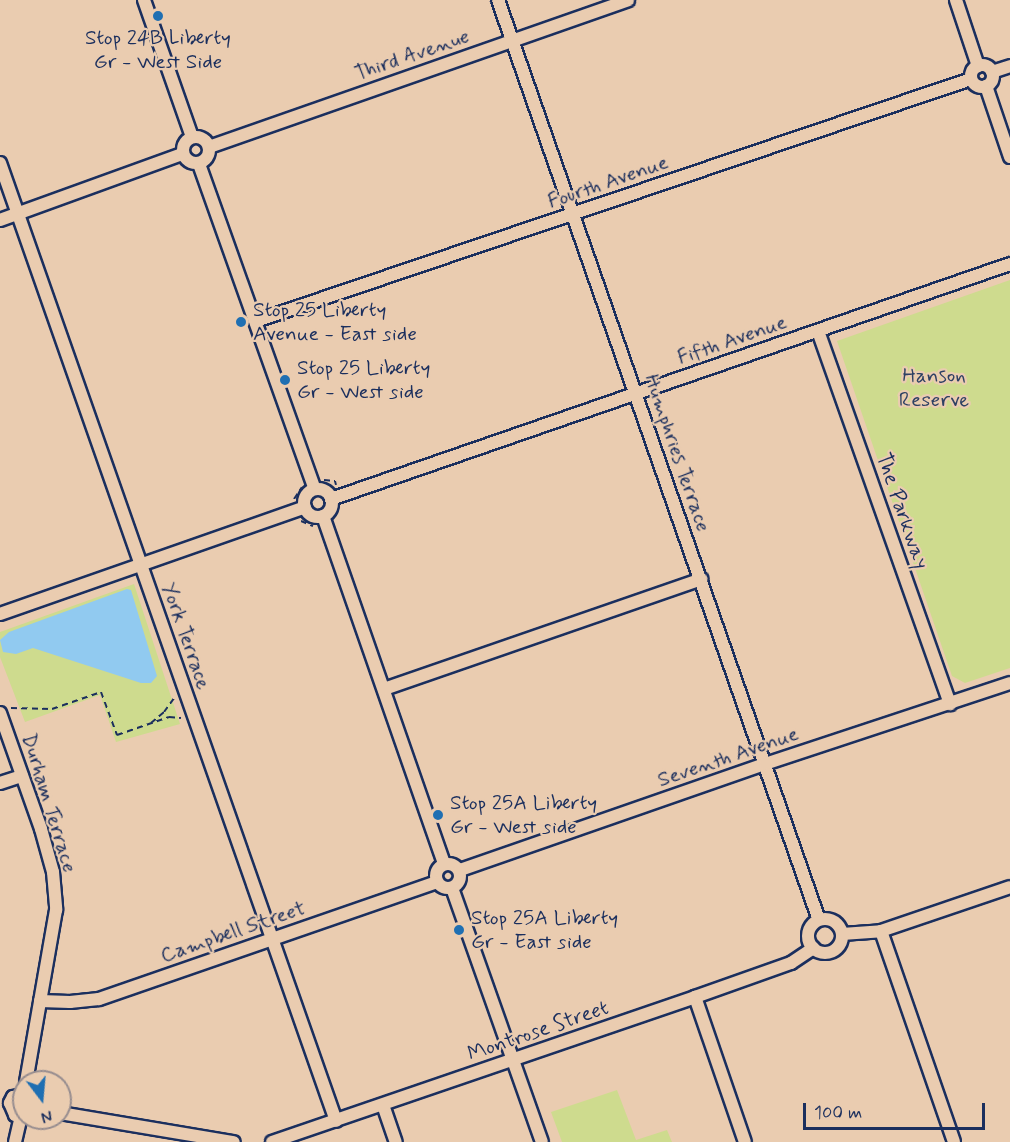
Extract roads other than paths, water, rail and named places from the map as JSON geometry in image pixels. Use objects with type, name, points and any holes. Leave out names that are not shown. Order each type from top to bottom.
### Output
[{"type":"street","points":[[144,0],[192,137]]},
{"type":"street","name":"Humphries Terrace","points":[[498,0],[819,920]]},
{"type":"street","name":"Third Avenue","points":[[209,147],[628,0]]},
{"type":"street","points":[[956,0],[978,66]]},
{"type":"street","points":[[978,66],[989,68],[992,72],[991,82],[986,86],[979,87],[971,79],[973,70],[978,66]]},
{"type":"street","points":[[992,72],[1010,66]]},
{"type":"street","name":"Fourth Avenue","points":[[256,321],[971,79]]},
{"type":"street","points":[[986,86],[1010,157]]},
{"type":"street","points":[[192,137],[205,141],[209,147],[209,154],[199,164]]},
{"type":"street","points":[[0,220],[175,159],[182,154],[186,141],[192,137]]},
{"type":"street","points":[[182,154],[186,160],[199,164]]},
{"type":"street","name":"York Terrace","points":[[0,163],[336,1121]]},
{"type":"street","points":[[199,164],[315,489]]},
{"type":"street","name":"Fifth Avenue","points":[[331,499],[1010,264]]},
{"type":"street","name":"The Parkway","points":[[818,331],[950,704]]},
{"type":"street","points":[[315,489],[325,491],[331,499],[331,507],[323,516],[312,515],[305,507],[306,496],[315,489]]},
{"type":"street","points":[[0,614],[305,507]]},
{"type":"street","points":[[323,516],[444,864]]},
{"type":"street","points":[[384,689],[701,579]]},
{"type":"street","name":"Seventh Avenue","points":[[460,870],[765,764],[1010,683]]},
{"type":"street","name":"Durham Terrace","points":[[4,711],[53,872],[56,910],[28,1070]]},
{"type":"street","points":[[0,783],[22,776]]},
{"type":"street","points":[[444,864],[457,866],[460,870],[458,884],[452,888],[446,888],[436,882],[438,869],[444,864]]},
{"type":"street","name":"Campbell Street","points":[[40,1001],[70,1002],[99,999],[436,882]]},
{"type":"street","points":[[842,934],[881,931],[1010,887]]},
{"type":"street","points":[[452,888],[542,1142]]},
{"type":"street","points":[[825,919],[836,923],[842,934],[839,945],[830,952],[824,953],[813,948],[808,933],[819,920],[825,919]]},
{"type":"street","points":[[881,931],[954,1142]]},
{"type":"street","name":"Montrose Street","points":[[272,1142],[695,998],[790,963],[813,948]]},
{"type":"street","points":[[695,998],[745,1142]]},
{"type":"street","points":[[383,1105],[396,1142]]},
{"type":"street","points":[[72,1115],[190,1139],[234,1142]]},
{"type":"water","points":[[127,589],[131,590],[157,676],[151,683],[141,683],[33,648],[16,654],[3,652],[0,640],[9,632]]},
{"type":"place","name":"Stop 24B Liberty Gr - West Side","points":[[158,16]]},
{"type":"place","name":"Stop 25 Liberty Avenue - East side","points":[[241,322]]},
{"type":"place","name":"Stop 25 Liberty Gr - West side","points":[[285,380]]},
{"type":"place","name":"Stop 25A Liberty Gr - West side","points":[[438,815]]},
{"type":"place","name":"Stop 25A Liberty Gr - East side","points":[[459,930]]},
{"type":"park label","name":"Hanson Reserve","points":[[934,388]]}]
